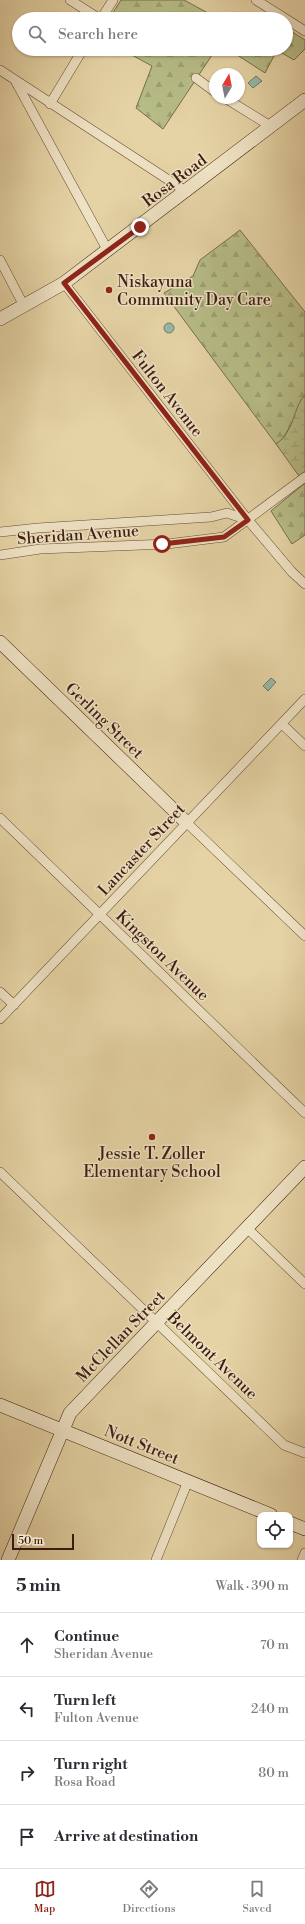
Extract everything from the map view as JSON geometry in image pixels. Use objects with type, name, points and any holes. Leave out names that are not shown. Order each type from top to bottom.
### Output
[{"type":"street","points":[[70,0],[90,12]]},
{"type":"street","points":[[105,12],[113,0]]},
{"type":"street","points":[[256,0],[275,12]]},
{"type":"street","points":[[293,23],[305,31]]},
{"type":"street","points":[[50,104],[79,56]]},
{"type":"street","points":[[0,70],[187,192]]},
{"type":"street","points":[[196,78],[209,88]]},
{"type":"street","points":[[15,80],[108,251]]},
{"type":"street","name":"Rosa Road","points":[[0,319],[64,283],[187,192],[305,100]]},
{"type":"street","points":[[235,104],[272,127]]},
{"type":"street","points":[[0,260],[24,306]]},
{"type":"street","name":"Fulton Avenue","points":[[64,283],[248,520],[292,572],[305,584]]},
{"type":"street","name":"Sheridan Avenue","points":[[0,555],[40,549],[167,544],[224,537],[305,477]]},
{"type":"street","name":"Sheridan Avenue","points":[[0,532],[38,528],[211,517],[227,513],[248,520]]},
{"type":"street","name":"Gerling Street","points":[[0,642],[186,822]]},
{"type":"street","name":"Lancaster Street","points":[[0,1019],[100,915],[186,822],[305,699]]},
{"type":"street","points":[[282,724],[305,746]]},
{"type":"street","name":"Kingston Avenue","points":[[0,818],[305,1113]]},
{"type":"street","points":[[186,822],[305,936]]},
{"type":"street","points":[[0,992],[14,1005]]},
{"type":"street","name":"McClellan Street","points":[[8,1560],[70,1413],[305,1167]]},
{"type":"street","name":"Belmont Avenue","points":[[0,1172],[284,1445],[305,1453]]},
{"type":"street","points":[[247,1228],[305,1284]]},
{"type":"street","name":"Nott Street","points":[[0,1405],[263,1512]]},
{"type":"street","points":[[156,1560],[188,1482]]},
{"type":"street","points":[[293,1524],[305,1529]]},
{"type":"street","points":[[302,1560],[305,1553]]},
{"type":"green space","points":[[121,0],[184,0],[206,12],[113,12]]},
{"type":"green space","points":[[293,32],[305,40],[305,49],[294,60],[287,56],[293,56]]},
{"type":"green space","points":[[134,56],[211,56],[163,129],[136,108],[152,66]]},
{"type":"green space","points":[[239,56],[274,56],[265,73]]},
{"type":"green space","points":[[240,230],[305,312],[305,395],[282,440],[276,444],[164,293],[193,276],[200,260]]},
{"type":"green space","points":[[305,395],[305,471],[299,476],[276,444],[287,433],[298,406]]},
{"type":"green space","points":[[305,483],[305,535],[292,544],[271,511]]},
{"type":"shaded area","points":[[256,76],[262,81],[253,88],[248,83]]},
{"type":"shaded area","points":[[169,323],[174,328],[169,333],[164,328]]},
{"type":"shaded area","points":[[271,678],[276,682],[268,691],[263,686]]},
{"type":"place","name":"Niskayuna Community Day Care","points":[[109,290]]},
{"type":"place","name":"Jessie T. Zoller Elementary School","points":[[152,1137]]},
{"type":"route","points":[[140,227],[64,283],[248,520],[224,537],[162,544]]}]
